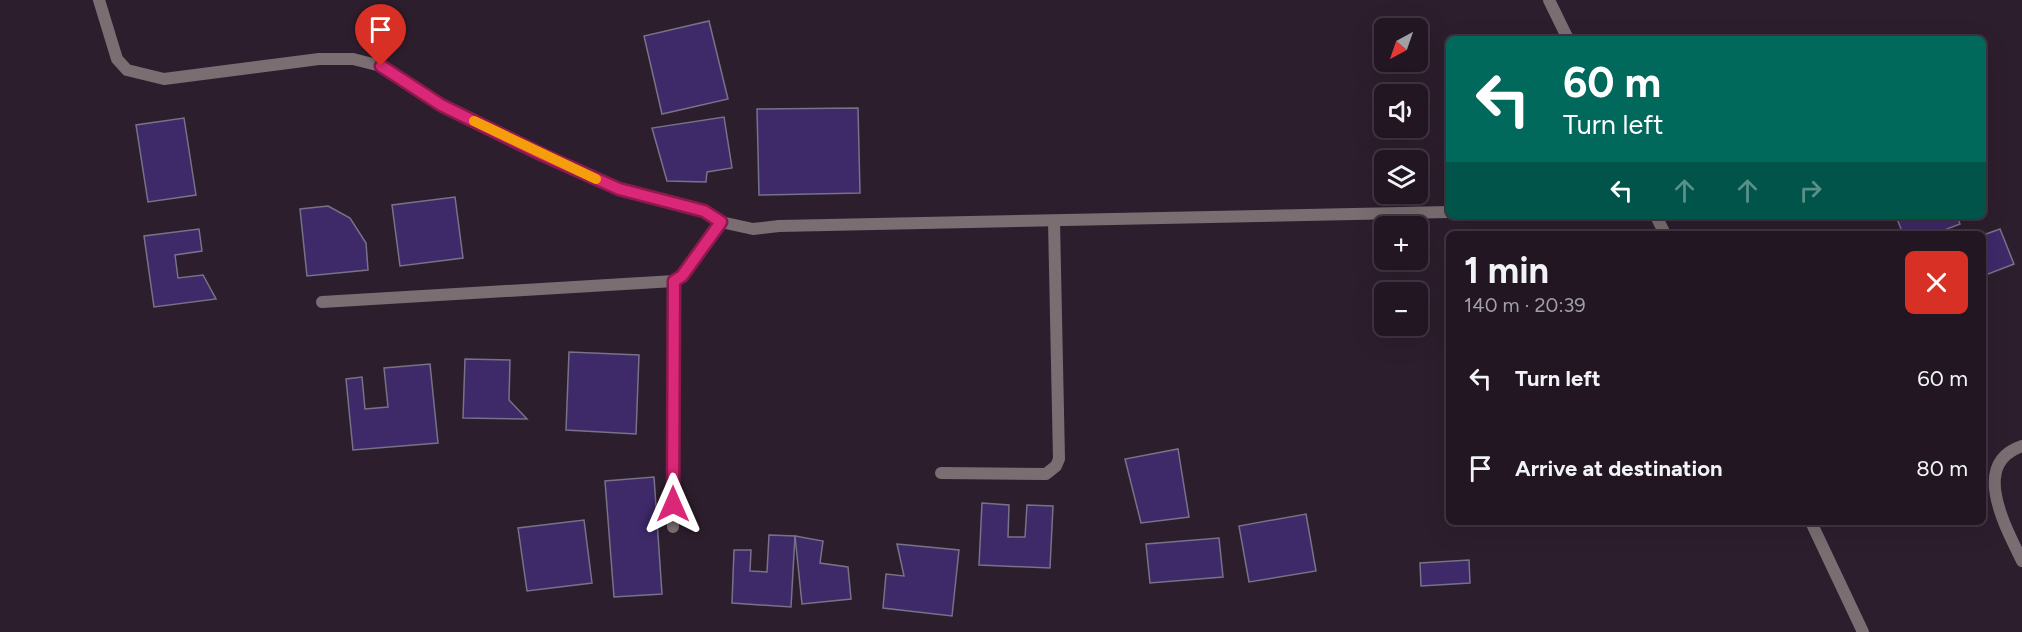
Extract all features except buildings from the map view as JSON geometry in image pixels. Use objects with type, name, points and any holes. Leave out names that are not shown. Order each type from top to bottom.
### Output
[{"type":"street","points":[[99,0],[117,59],[127,70],[164,79],[319,59],[353,59],[381,66],[441,105],[619,189],[704,211],[721,222],[753,229],[791,226],[1446,212]]},
{"type":"street","points":[[1549,0],[1567,36]]},
{"type":"street","points":[[941,472],[1046,474],[1056,466],[1059,459],[1054,221]]},
{"type":"street","points":[[322,302],[674,281],[682,276],[721,222]]},
{"type":"street","points":[[673,527],[674,281]]},
{"type":"street","points":[[2022,446],[2012,449],[2001,462],[1994,477],[2002,516],[2022,561]]},
{"type":"street","points":[[1812,525],[1863,632]]},
{"type":"slow traffic","points":[[474,121],[596,179]]},
{"type":"route","points":[[381,66],[441,105],[543,155],[619,189],[704,211],[721,222],[682,276],[674,281],[673,504]]}]
